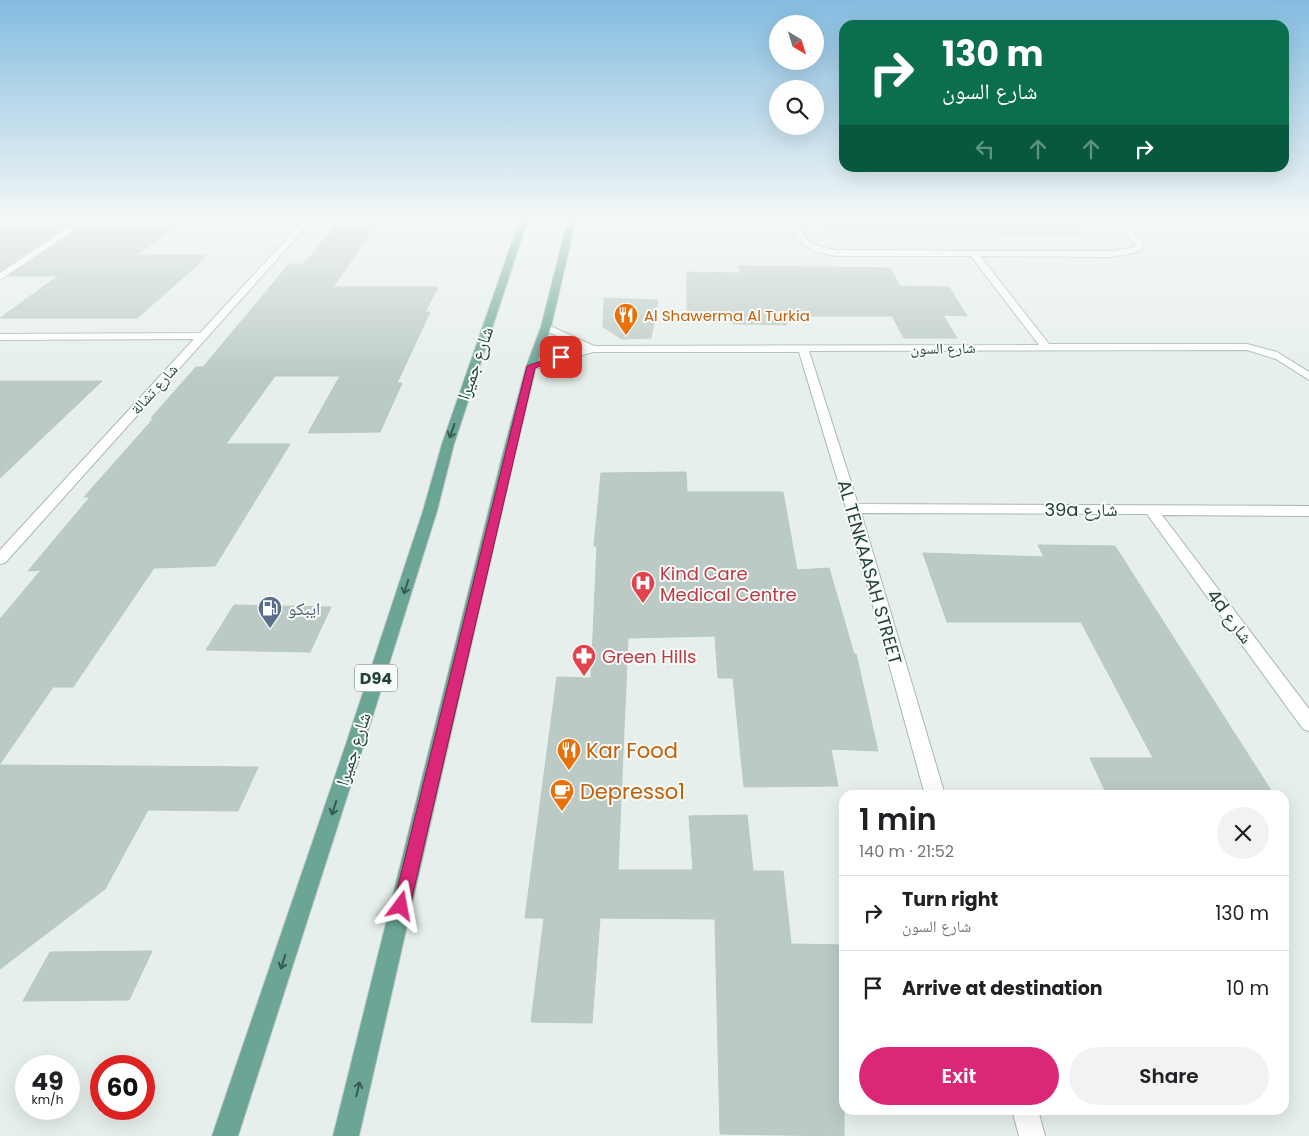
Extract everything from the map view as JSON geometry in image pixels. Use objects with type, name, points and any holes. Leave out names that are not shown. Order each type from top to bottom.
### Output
[{"type":"main road","name":"شارع جميرا","points":[[225,1136],[358,735],[430,510],[448,444],[506,272]]},
{"type":"main road","points":[[346,1136],[531,366],[546,327],[559,272]]},
{"type":"street","name":"شارع تشالة","points":[[0,559],[261,272]]},
{"type":"street","points":[[988,272],[1046,347]]},
{"type":"street","name":"شارع السون","points":[[546,327],[592,349]]},
{"type":"street","points":[[0,337],[203,336]]},
{"type":"street","name":"شارع السون","points":[[531,366],[592,349],[1247,347],[1272,352],[1291,363],[1309,377]]},
{"type":"street","name":"AL TENKAASAH STREET","points":[[803,349],[853,508],[934,790]]},
{"type":"street","name":"39a شارع","points":[[853,508],[1309,510]]},
{"type":"street","name":"4d شارع","points":[[1151,510],[1309,723]]},
{"type":"street","points":[[1026,1115],[1032,1136]]},
{"type":"building","points":[[15,272],[190,272],[137,318],[0,318],[58,276],[9,276]]},
{"type":"building","points":[[282,272],[343,272],[333,287],[438,287],[425,312],[430,312],[397,383],[402,383],[380,432],[308,433],[340,376],[275,376],[226,444],[290,444],[215,566],[154,568],[73,687],[53,687],[0,764],[0,619],[41,570],[28,571],[90,497],[84,497],[196,367],[203,367]]},
{"type":"building","points":[[687,272],[892,272],[900,286],[949,287],[967,316],[943,315],[957,338],[904,338],[892,316],[785,316],[787,325],[733,324],[732,318],[687,318]]},
{"type":"building","points":[[604,298],[658,300],[651,338],[622,339],[603,327]]},
{"type":"building","points":[[0,381],[102,381],[0,478]]},
{"type":"building","points":[[686,472],[687,492],[783,492],[797,570],[829,568],[854,654],[856,654],[878,751],[831,749],[838,786],[744,787],[733,678],[718,678],[715,636],[628,638],[618,870],[693,870],[689,816],[747,815],[753,871],[783,871],[791,944],[839,945],[839,1115],[844,1115],[844,1136],[720,1134],[715,919],[600,918],[592,1023],[531,1022],[544,918],[525,918],[557,677],[591,678],[597,546],[594,546],[601,473]]},
{"type":"building","points":[[1038,545],[1115,546],[1271,790],[1105,790],[1090,758],[1153,758],[1081,622],[947,622],[923,553],[1044,557]]},
{"type":"building","name":"ايبكو","points":[[234,605],[331,607],[310,652],[206,650]]},
{"type":"building","points":[[0,765],[258,767],[238,811],[148,810],[105,889],[0,969]]},
{"type":"building","points":[[152,951],[129,1000],[23,1001],[50,952]]},
{"type":"place","name":"Al Shawerma Al Turkia","points":[[626,336]]},
{"type":"place","name":"Kind Care Medical Centre","points":[[643,604]]},
{"type":"place","name":"ايبكو","points":[[270,629]]},
{"type":"place","name":"Green Hills","points":[[584,677]]},
{"type":"place","name":"Kar Food","points":[[569,771]]},
{"type":"place","name":"Depresso1","points":[[562,812]]},
{"type":"route","points":[[401,906],[531,366],[561,357]]}]
